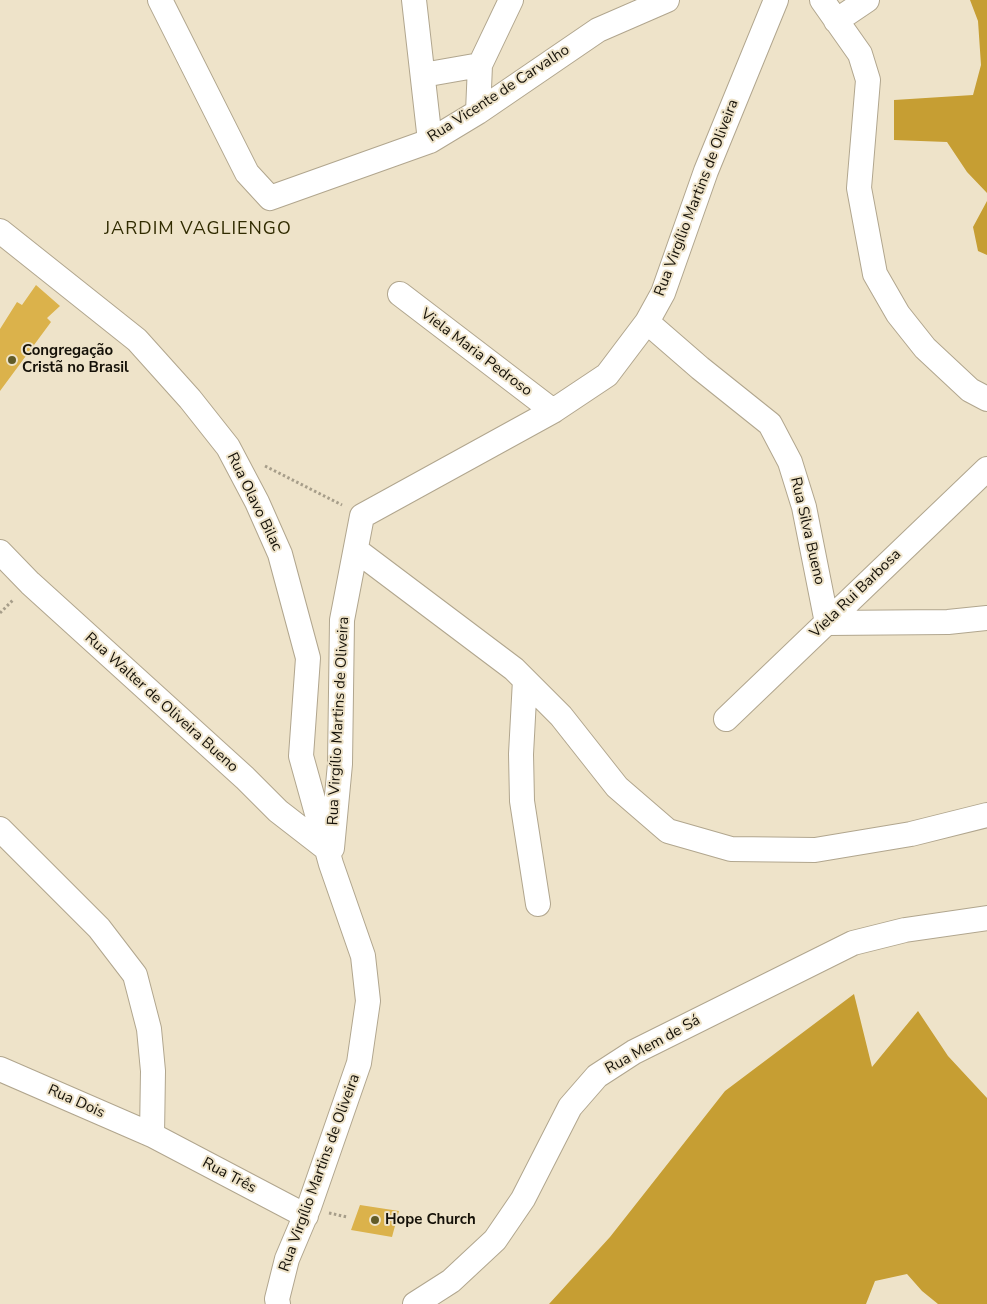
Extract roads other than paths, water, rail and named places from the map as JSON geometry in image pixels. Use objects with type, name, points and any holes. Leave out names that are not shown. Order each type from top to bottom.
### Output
[{"type":"street","name":"Rua Vicente de Carvalho","points":[[160,0],[247,173],[270,198],[430,141],[478,112],[598,30],[667,0]]},
{"type":"street","points":[[414,0],[430,141]]},
{"type":"street","points":[[478,112],[480,65],[511,0]]},
{"type":"street","name":"Rua Virgílio Martins de Oliveira","points":[[278,1304],[277,1299],[287,1259],[306,1216],[359,1063],[368,1001],[363,956],[329,856],[340,764],[342,620],[362,516],[553,411],[607,375],[647,322],[663,292],[706,171],[776,0]]},
{"type":"street","points":[[822,0],[860,54],[868,80],[859,188],[875,274],[898,314],[926,348],[970,390],[987,399]]},
{"type":"street","points":[[836,21],[867,0]]},
{"type":"street","points":[[423,76],[480,65]]},
{"type":"street","name":"Rua Olavo Bilac","points":[[0,231],[137,340],[190,399],[228,447],[242,472],[280,554],[308,658],[301,756],[329,856]]},
{"type":"street","name":"Viela Maria Pedroso","points":[[400,294],[553,411]]},
{"type":"street","name":"Rua Silva Bueno","points":[[647,322],[700,368],[770,424],[790,462],[804,507],[827,623]]},
{"type":"street","name":"Viela Rui Barbosa","points":[[726,719],[987,469]]},
{"type":"street","points":[[356,550],[514,669],[561,716],[617,787],[668,831],[732,849],[815,850],[911,834],[987,815]]},
{"type":"street","name":"Rua Walter de Oliveira Bueno","points":[[0,552],[30,583],[329,856]]},
{"type":"street","points":[[827,623],[948,622],[987,618]]},
{"type":"street","points":[[525,680],[521,754],[522,801],[538,904]]},
{"type":"street","points":[[0,829],[99,928],[135,975],[149,1028],[153,1071],[152,1135]]},
{"type":"street","name":"Rua Mem de Sá","points":[[414,1304],[451,1281],[495,1240],[523,1199],[570,1107],[597,1076],[634,1052],[853,943],[905,930],[987,918]]},
{"type":"street","name":"Rua Dois","points":[[0,1069],[152,1135]]},
{"type":"street","name":"Rua Três","points":[[152,1135],[306,1216]]},
{"type":"place","name":"Congregação Cristã no Brasil","points":[[12,360]]},
{"type":"place","name":"Hope Church","points":[[375,1220]]},
{"type":"district","name":"JARDIM VAGLIENGO","points":[[198,230]]}]
